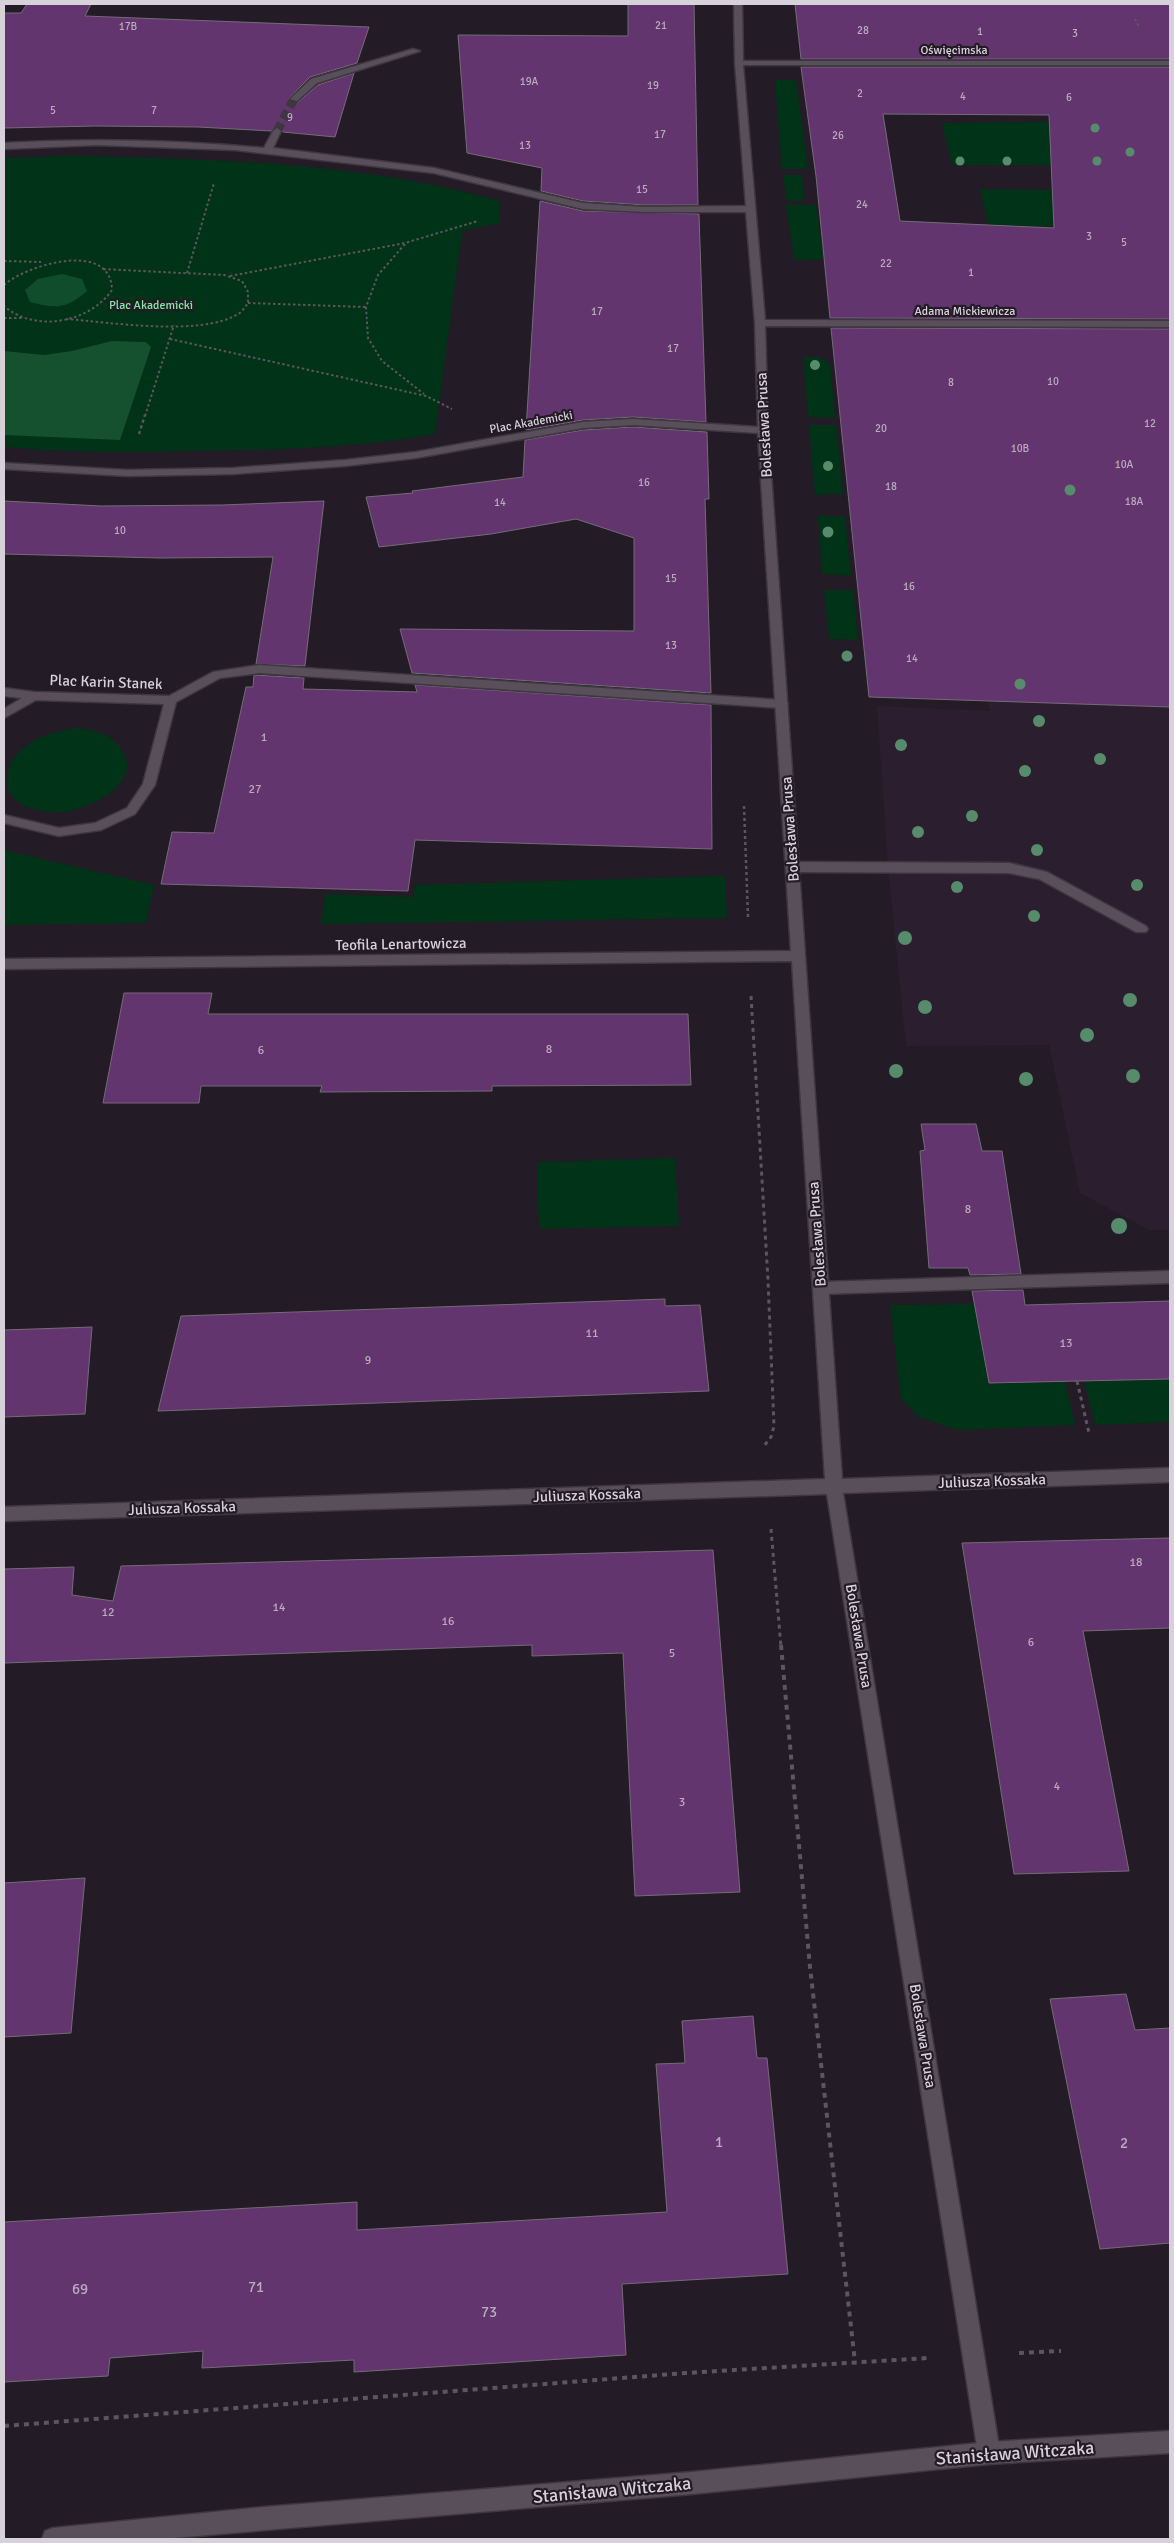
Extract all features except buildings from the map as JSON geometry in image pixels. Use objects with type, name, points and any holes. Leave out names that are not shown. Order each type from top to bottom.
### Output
[{"type":"street","name":"Bolesława Prusa","points":[[738,4],[739,63],[749,209],[760,323],[764,430],[834,1486],[989,2453]]},
{"type":"street","points":[[294,99],[314,81],[416,51]]},
{"type":"street","name":"Oświęcimska","points":[[739,63],[1170,63]]},
{"type":"street","points":[[268,151],[276,131]]},
{"type":"street","points":[[4,146],[82,143],[172,144],[268,151],[373,162],[470,178],[540,198],[584,206],[648,209],[749,209]]},
{"type":"street","name":"Adama Mickiewicza","points":[[760,323],[1170,324]]},
{"type":"street","name":"Plac Akademicki","points":[[4,466],[127,473],[232,471],[345,463],[416,455],[583,425],[632,422],[764,430]]},
{"type":"street","points":[[171,700],[217,675],[259,669],[782,704]]},
{"type":"street","points":[[4,692],[34,696]]},
{"type":"street","name":"Plac Karin Stanek","points":[[4,714],[34,696],[171,700],[149,785],[131,811],[97,827],[59,832],[4,819]]},
{"type":"street","points":[[793,867],[1009,868],[1042,875],[1141,929]]},
{"type":"street","name":"Teofila Lenartowicza","points":[[4,964],[799,956]]},
{"type":"street","points":[[821,1288],[1170,1277]]},
{"type":"street","name":"Juliusza Kossaka","points":[[4,1514],[1170,1475]]},
{"type":"street","name":"Stanisława Witczaka","points":[[53,2539],[274,2517],[692,2483],[989,2453],[1170,2442]]},
{"type":"path","points":[[187,273],[216,175]]},
{"type":"path","points":[[101,269],[228,276],[405,243],[480,220]]},
{"type":"path","points":[[405,243],[378,275],[366,307],[368,338],[382,362],[426,396],[459,412]]},
{"type":"path","points":[[4,284],[10,277],[23,269],[44,263],[65,260],[87,263],[101,269],[111,278],[112,290],[104,302],[90,311],[66,319]]},
{"type":"path","points":[[4,261],[44,263]]},
{"type":"path","points":[[4,318],[26,318],[47,321],[66,319],[196,327],[222,321],[238,314],[248,303],[248,292],[242,281],[228,276]]},
{"type":"path","points":[[248,303],[366,307]]},
{"type":"path","points":[[4,306],[8,312],[26,318]]},
{"type":"path","points":[[138,436],[174,325]]},
{"type":"path","points":[[170,339],[426,396]]},
{"type":"path","points":[[744,796],[749,956],[768,1280],[774,1426],[771,1437],[765,1446],[758,1449]]},
{"type":"path","points":[[1077,1381],[1089,1433]]},
{"type":"path","points":[[765,1446],[810,1967],[855,2362]]},
{"type":"path","points":[[4,2426],[855,2362],[1060,2351]]},
{"type":"shaded area","points":[[62,274],[82,279],[87,291],[73,301],[60,306],[47,306],[30,302],[25,290],[38,279]]},
{"type":"shaded area","points":[[112,341],[146,342],[151,347],[120,440],[4,435],[4,351],[44,355],[72,351]]},
{"type":"shaded area","points":[[987,701],[1170,707],[1170,1230],[1149,1230],[1080,1193],[1049,1045],[906,1046],[888,867],[877,706],[990,711]]},
{"type":"green space","points":[[775,80],[796,80],[808,169],[782,169]]},
{"type":"green space","points":[[1130,121],[1146,165],[952,165],[942,123]]},
{"type":"green space","name":"Plac Akademicki","points":[[71,156],[233,161],[340,170],[447,188],[499,201],[500,223],[462,231],[435,434],[345,445],[253,450],[99,452],[4,447],[4,158]]},
{"type":"green space","points":[[783,175],[802,175],[804,201],[787,201]]},
{"type":"green space","points":[[980,189],[1052,190],[1067,227],[988,225]]},
{"type":"green space","points":[[786,205],[816,205],[824,259],[794,260]]},
{"type":"green space","points":[[803,357],[820,357],[830,364],[835,418],[808,417]]},
{"type":"green space","points":[[809,425],[836,425],[843,494],[815,495]]},
{"type":"green space","points":[[818,515],[845,517],[851,576],[822,574]]},
{"type":"green space","points":[[824,590],[853,590],[858,640],[829,639]]},
{"type":"green space","points":[[78,728],[104,734],[119,746],[127,761],[126,772],[121,783],[112,792],[87,806],[75,810],[52,812],[33,809],[18,802],[8,789],[8,774],[11,762],[19,752],[41,738]]},
{"type":"green space","points":[[4,850],[154,885],[146,923],[4,925]]},
{"type":"green space","points":[[725,876],[727,918],[321,924],[325,894],[413,897],[415,885]]},
{"type":"green space","points":[[675,1158],[679,1226],[539,1229],[537,1162]]},
{"type":"green space","points":[[975,1304],[988,1384],[1065,1382],[1075,1425],[957,1430],[919,1417],[901,1399],[890,1305]]},
{"type":"green space","points":[[1170,1379],[1170,1422],[1095,1425],[1084,1381]]},
{"type":"tunnel","points":[[277,131],[294,99]]}]
